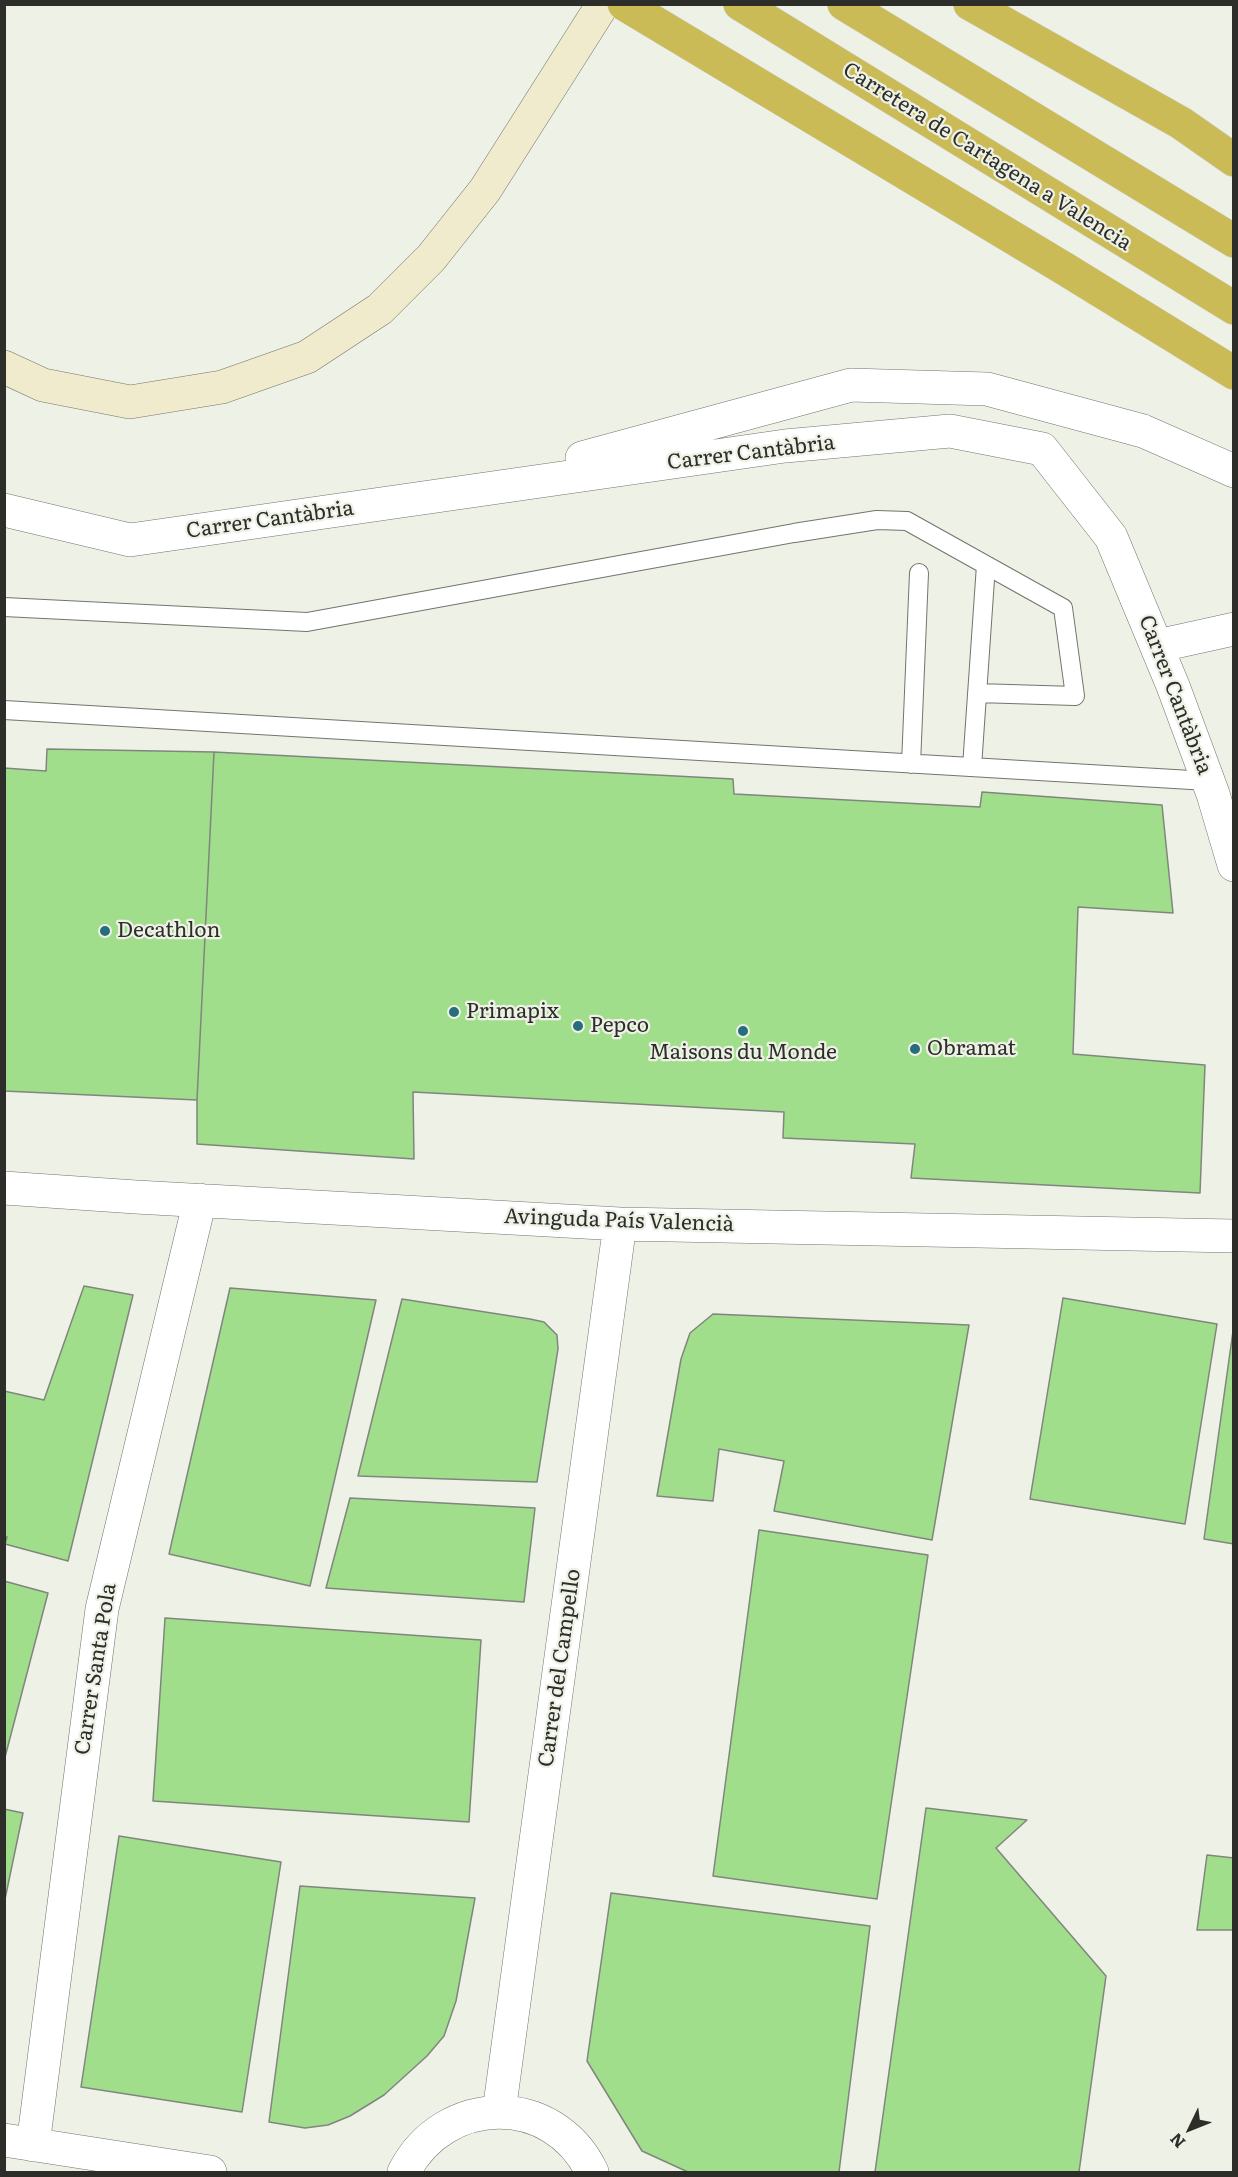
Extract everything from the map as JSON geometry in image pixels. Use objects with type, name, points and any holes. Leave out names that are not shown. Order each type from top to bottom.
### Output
[{"type":"highway","points":[[624,4],[1065,269],[1233,373]]},
{"type":"highway","name":"Carretera de Cartagena a Valencia","points":[[740,4],[1233,308]]},
{"type":"highway","points":[[844,4],[1233,241]]},
{"type":"highway","points":[[970,4],[1180,123],[1233,160]]},
{"type":"main road","points":[[4,367],[43,385],[130,402],[222,387],[307,357],[380,309],[431,258],[486,190],[603,4]]},
{"type":"street","points":[[444,495],[851,384],[987,389],[1143,431],[1233,471]]},
{"type":"street","name":"Carrer Cantàbria","points":[[4,510],[130,540],[785,446],[950,431],[1042,449],[1111,537],[1157,646],[1208,781],[1233,865]]},
{"type":"street","points":[[1157,646],[1233,629]]},
{"type":"street","name":"Avinguda País Valencià","points":[[4,1188],[620,1224],[1233,1236]]},
{"type":"street","name":"Carrer Santa Pola","points":[[19,2142],[102,1609],[200,1200]]},
{"type":"street","name":"Carrer del Campello","points":[[499,2112],[620,1224]]},
{"type":"street","points":[[404,2172],[423,2143],[445,2126],[475,2114],[499,2112],[529,2117],[558,2131],[574,2145],[592,2172]]},
{"type":"street","points":[[19,2142],[210,2172]]},
{"type":"lane","points":[[4,607],[307,621],[794,533],[877,520],[907,521],[1063,608],[1075,696],[977,693]]},
{"type":"lane","points":[[972,767],[986,565]]},
{"type":"lane","points":[[911,764],[919,573]]},
{"type":"lane","points":[[4,710],[1208,781]]},
{"type":"building","name":"Decathlon","points":[[47,749],[214,752],[197,1100],[4,1091],[4,768],[46,771]]},
{"type":"building","points":[[214,752],[733,779],[734,794],[980,807],[982,792],[1162,805],[1173,913],[1078,907],[1073,1054],[1205,1065],[1200,1193],[911,1178],[915,1144],[783,1138],[784,1112],[413,1092],[414,1159],[197,1144],[197,1100]]},
{"type":"building","points":[[84,1286],[133,1295],[68,1561],[5,1544],[7,1537],[4,1536],[4,1391],[44,1400]]},
{"type":"building","points":[[230,1288],[376,1300],[310,1586],[169,1554]]},
{"type":"building","points":[[1063,1298],[1217,1324],[1185,1524],[1030,1499]]},
{"type":"building","points":[[402,1299],[544,1322],[557,1335],[558,1349],[537,1482],[358,1476]]},
{"type":"building","points":[[713,1314],[969,1325],[932,1540],[774,1511],[784,1461],[719,1449],[713,1501],[657,1496],[681,1359],[690,1333]]},
{"type":"building","points":[[1234,1332],[1234,1544],[1204,1539]]},
{"type":"building","points":[[350,1498],[535,1508],[524,1602],[326,1588]]},
{"type":"building","points":[[759,1530],[928,1555],[877,1899],[713,1876]]},
{"type":"building","points":[[4,1581],[48,1593],[4,1761]]},
{"type":"building","points":[[165,1618],[481,1640],[469,1822],[153,1801]]},
{"type":"building","points":[[926,1808],[1027,1820],[996,1848],[1106,1976],[1079,2172],[875,2172]]},
{"type":"building","points":[[4,1809],[23,1813],[4,1904]]},
{"type":"building","points":[[119,1836],[281,1862],[242,2112],[81,2087]]},
{"type":"building","points":[[1207,1855],[1234,1858],[1234,1930],[1197,1930]]},
{"type":"building","points":[[300,1886],[475,1898],[456,2001],[444,2036],[427,2056],[384,2095],[350,2116],[328,2125],[305,2128],[269,2122]]},
{"type":"building","points":[[611,1893],[870,1926],[839,2172],[688,2172],[642,2151],[587,2061]]},
{"type":"place","name":"Decathlon","points":[[105,931]]},
{"type":"place","name":"Primapix","points":[[454,1012]]},
{"type":"place","name":"Pepco","points":[[578,1026]]},
{"type":"place","name":"Maisons du Monde","points":[[743,1031]]},
{"type":"place","name":"Obramat","points":[[915,1049]]}]
